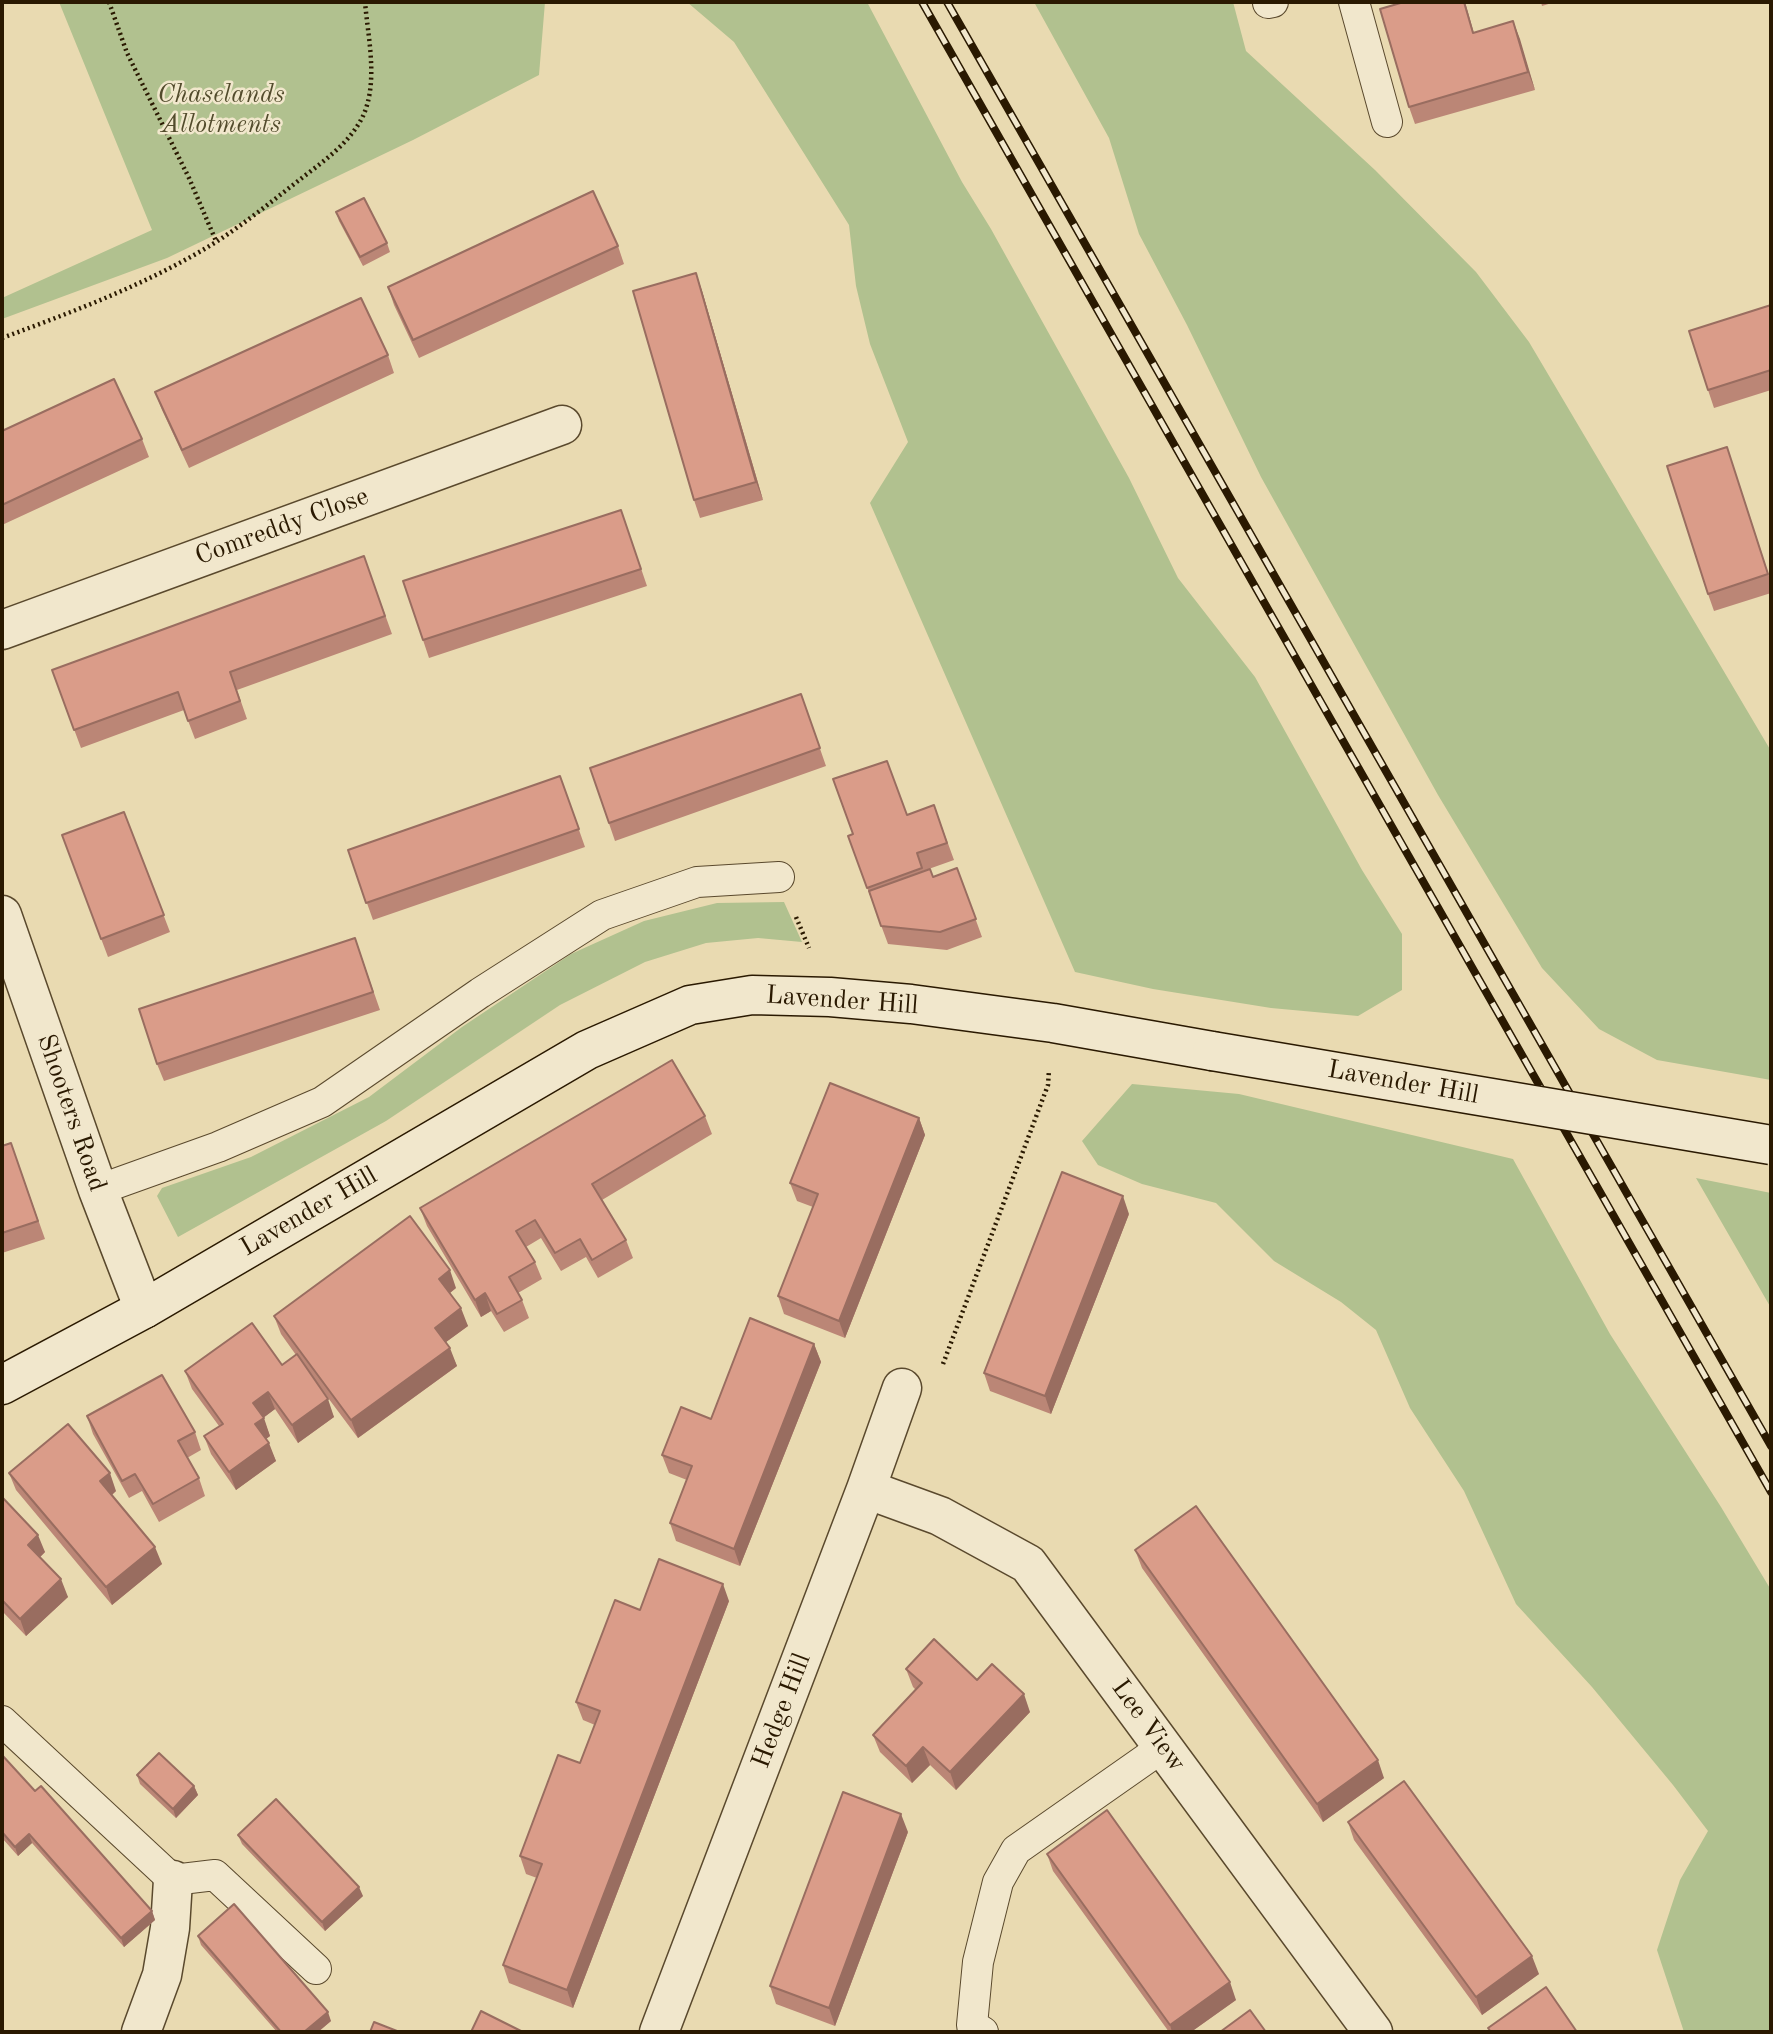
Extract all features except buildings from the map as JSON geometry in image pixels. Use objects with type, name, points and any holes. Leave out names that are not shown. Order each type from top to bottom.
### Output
[{"type":"street","name":"Comreddy Close","points":[[2,630],[562,425]]},
{"type":"street","name":"Shooters Road","points":[[2,915],[97,1190],[144,1309]]},
{"type":"street","name":"Lavender Hill","points":[[2,1385],[144,1309],[587,1050],[690,1005],[752,995],[830,997],[911,1004],[1053,1023],[1771,1145]]},
{"type":"street","name":"Hedge Hill","points":[[659,2032],[902,1388]]},
{"type":"street","name":"Lee View","points":[[866,1489],[940,1516],[1028,1563],[1373,2032]]},
{"type":"street","points":[[141,2032],[162,1975],[170,1928],[173,1880]]},
{"type":"lane","points":[[1354,2],[1387,122]]},
{"type":"lane","points":[[97,1190],[218,1147],[322,1101],[480,993],[602,915],[697,882],[779,877]]},
{"type":"lane","points":[[2,1721],[173,1880],[215,1875],[316,1969]]},
{"type":"lane","points":[[983,2032],[972,2025],[978,1962],[998,1882],[1016,1850],[1163,1747]]},
{"type":"path","points":[[108,2],[127,53],[190,178],[216,241]]},
{"type":"path","points":[[2,338],[74,312],[166,270],[216,241],[340,148],[362,118],[370,94],[365,2]]},
{"type":"path","points":[[779,877],[830,997]]},
{"type":"path","points":[[902,1388],[905,1381],[933,1392],[1048,1085],[1053,1023]]},
{"type":"green space","name":"Chaselands Allotments","points":[[59,2],[545,2],[539,75],[413,140],[167,258],[2,319],[2,298],[152,230]]},
{"type":"green space","points":[[687,2],[867,2],[962,182],[991,229],[1129,478],[1178,578],[1255,677],[1362,870],[1402,934],[1402,990],[1358,1016],[1271,1008],[1153,989],[1075,972],[870,503],[908,442],[870,344],[856,286],[849,225],[734,42]]},
{"type":"green space","points":[[1034,2],[1233,2],[1246,51],[1375,170],[1476,272],[1529,342],[1771,751],[1771,1080],[1657,1060],[1599,1029],[1542,968],[1438,795],[1261,477],[1139,234],[1109,138]]},
{"type":"green space","points":[[784,902],[802,942],[758,938],[706,943],[645,962],[560,1005],[386,1121],[178,1237],[157,1196],[162,1188],[251,1157],[369,1097],[462,1027],[571,954],[644,921],[717,903]]},
{"type":"green space","points":[[1132,1084],[1239,1094],[1513,1159],[1610,1334],[1771,1590],[1771,2032],[1684,2032],[1657,1950],[1680,1880],[1708,1831],[1592,1687],[1516,1604],[1464,1491],[1410,1408],[1376,1330],[1341,1302],[1274,1261],[1216,1203],[1142,1184],[1098,1165],[1082,1141]]},
{"type":"green space","points":[[1696,1178],[1771,1193],[1771,1308]]},
{"type":"railway","points":[[922,2],[1771,1492]]},
{"type":"railway","points":[[947,2],[1771,1446]]}]
